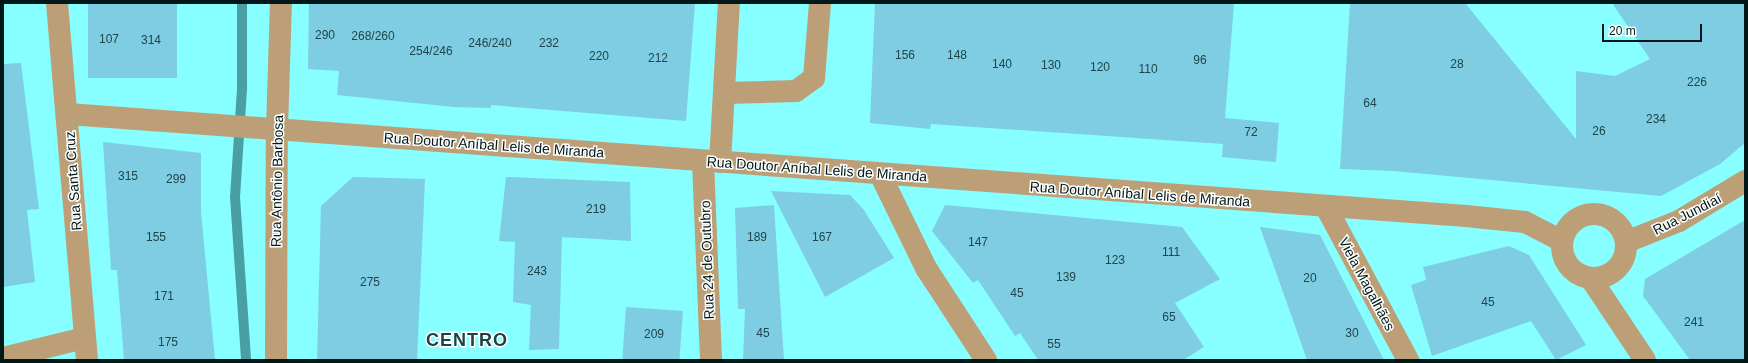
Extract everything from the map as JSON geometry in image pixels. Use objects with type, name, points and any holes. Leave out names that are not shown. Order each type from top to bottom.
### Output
[{"type":"street","name":"Rua Santa Cruz","points":[[57,3],[68,114],[84,338],[87,360]]},
{"type":"street","name":"Rua Antônio Barbosa","points":[[276,360],[277,129],[281,3]]},
{"type":"street","name":"Rua 24 de Outubro","points":[[711,360],[711,161],[724,93],[729,3]]},
{"type":"street","points":[[724,93],[796,90],[814,78],[820,3]]},
{"type":"street","name":"Rua Doutor Aníbal Lelis de Miranda","points":[[68,114],[1326,208],[1466,216],[1524,222],[1562,241]]},
{"type":"street","points":[[880,174],[926,268],[986,360]]},
{"type":"street","name":"Rua Jundiaí","points":[[1626,242],[1679,221],[1745,181]]},
{"type":"street","name":"Viela Magalhães","points":[[1326,208],[1408,360]]},
{"type":"street","points":[[1591,279],[1610,275],[1617,269],[1623,261],[1626,242],[1617,224],[1600,215],[1589,215],[1575,220],[1565,231],[1562,241],[1562,252],[1572,270],[1591,279],[1645,360]]},
{"type":"street","points":[[3,358],[84,338]]},
{"type":"building","points":[[88,3],[177,3],[177,78],[88,78]]},
{"type":"building","points":[[309,3],[695,3],[686,121],[491,105],[491,108],[454,107],[337,95],[339,71],[308,69]]},
{"type":"building","points":[[875,3],[1234,3],[1225,118],[1279,123],[1276,162],[1222,157],[1223,144],[931,124],[930,129],[870,123]]},
{"type":"building","points":[[1350,3],[1465,3],[1576,139],[1576,71],[1615,76],[1650,59],[1612,3],[1745,3],[1745,143],[1720,164],[1661,196],[1394,171],[1340,169]]},
{"type":"building","points":[[21,63],[39,209],[27,210],[35,282],[3,287],[3,64]]},
{"type":"building","points":[[103,142],[201,153],[201,212],[215,360],[124,360],[117,270],[111,270]]},
{"type":"building","points":[[353,177],[425,179],[417,360],[317,360],[321,206]]},
{"type":"building","points":[[506,177],[630,182],[631,241],[562,237],[559,349],[529,350],[531,305],[513,302],[515,242],[499,241]]},
{"type":"building","points":[[771,191],[850,195],[864,210],[894,258],[825,297]]},
{"type":"building","points":[[774,205],[784,360],[743,360],[745,309],[738,309],[735,208]]},
{"type":"building","points":[[945,205],[1182,227],[1220,279],[1175,303],[1204,347],[1183,360],[1038,360],[1020,333],[1015,336],[978,280],[973,283],[932,231]]},
{"type":"building","points":[[1745,220],[1745,360],[1690,360],[1643,296],[1645,279]]},
{"type":"building","points":[[1260,227],[1320,235],[1384,360],[1307,360]]},
{"type":"building","points":[[1509,246],[1529,255],[1586,345],[1556,360],[1531,321],[1432,356],[1411,285],[1426,280],[1423,267]]},
{"type":"building","points":[[626,307],[683,311],[679,360],[622,360]]},
{"type":"waterway","points":[[242,3],[242,89],[235,197],[246,360]]},
{"type":"district","name":"CENTRO","points":[[467,340]]}]
